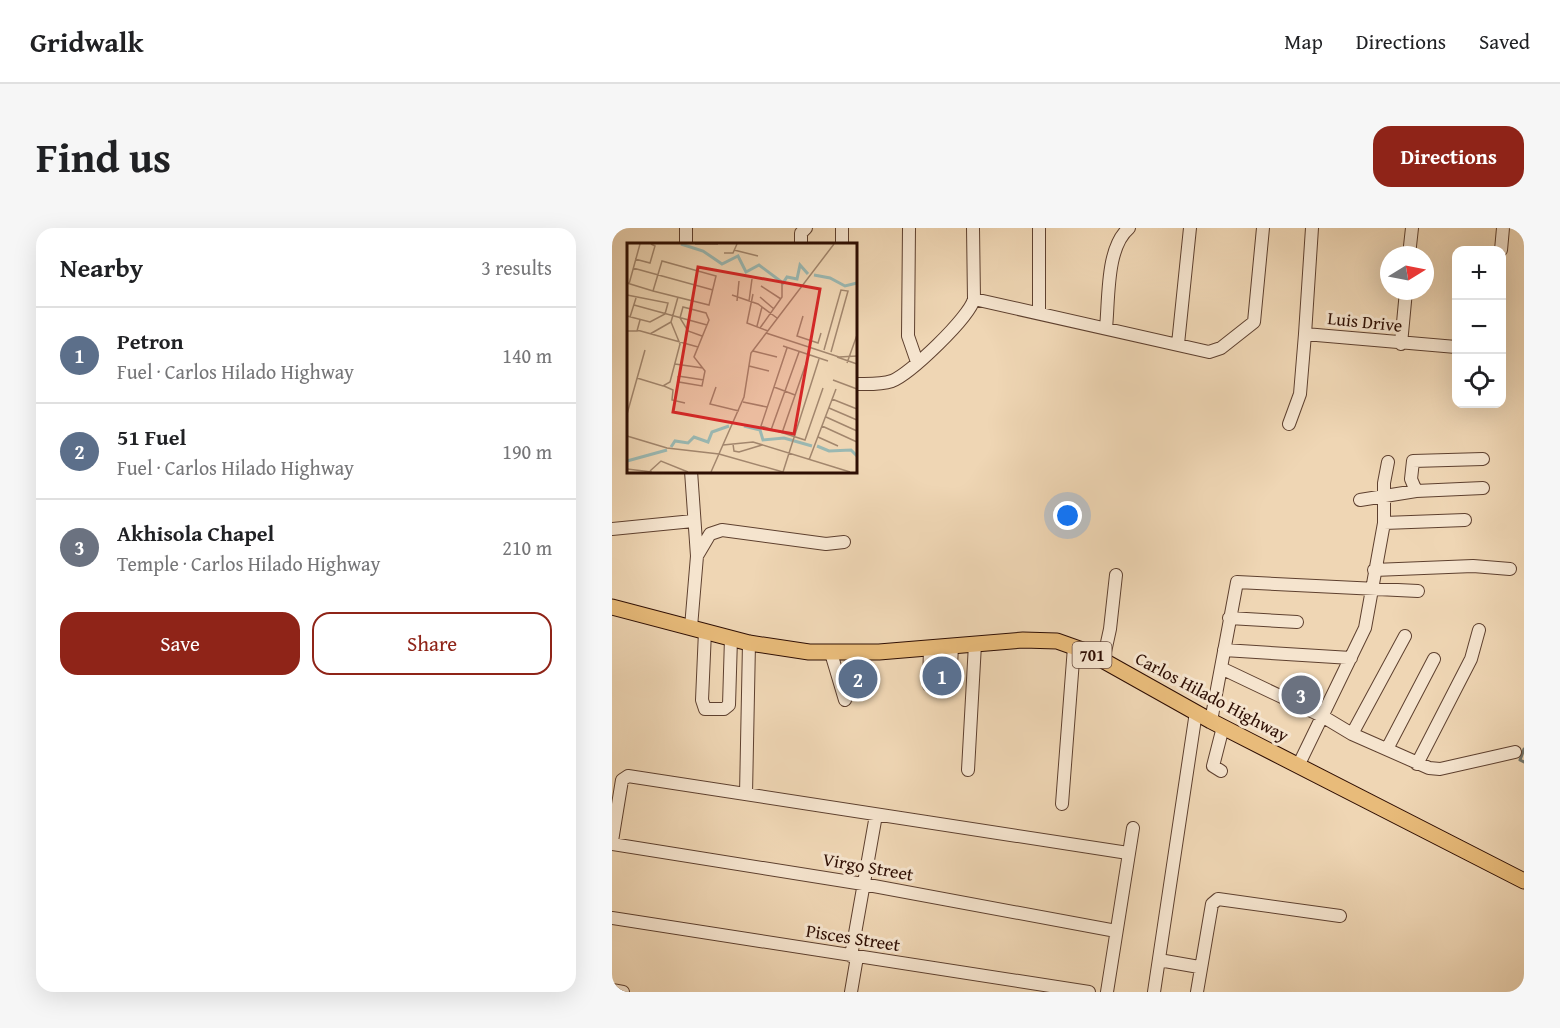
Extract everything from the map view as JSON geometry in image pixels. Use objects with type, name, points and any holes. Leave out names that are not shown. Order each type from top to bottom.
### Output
[{"type":"main road","name":"Carlos Hilado Highway","points":[[612,607],[749,643],[831,653],[1041,639],[1074,646],[1217,724],[1524,881]]},
{"type":"street","points":[[801,243],[801,233],[806,228]]},
{"type":"street","points":[[909,228],[908,336],[917,362]]},
{"type":"street","points":[[856,384],[891,381],[917,362],[962,319],[974,299],[973,228]]},
{"type":"street","points":[[1039,228],[1039,314]]},
{"type":"street","points":[[1106,328],[1113,254],[1119,238],[1129,228]]},
{"type":"street","points":[[1178,344],[1190,228]]},
{"type":"street","points":[[974,299],[1209,352],[1217,351],[1252,325],[1263,228]]},
{"type":"street","name":"Luis Drive","points":[[1312,228],[1305,334],[1452,347]]},
{"type":"street","points":[[1409,246],[1412,228]]},
{"type":"street","points":[[1501,246],[1503,228]]},
{"type":"street","points":[[1401,344],[1405,300]]},
{"type":"street","points":[[1289,424],[1300,394],[1305,334]]},
{"type":"street","points":[[1416,491],[1412,479],[1413,461],[1483,459]]},
{"type":"street","points":[[1299,764],[1365,628],[1384,523],[1386,498],[1384,483],[1388,462]]},
{"type":"street","points":[[691,472],[697,556],[702,700],[705,709],[724,709],[729,705],[731,638]]},
{"type":"street","points":[[1360,500],[1386,498],[1416,491],[1483,488]]},
{"type":"street","points":[[1384,523],[1465,520]]},
{"type":"street","points":[[612,530],[693,521]]},
{"type":"street","points":[[697,556],[710,534],[722,530],[826,544],[844,542]]},
{"type":"street","points":[[1374,570],[1473,566],[1510,569]]},
{"type":"street","points":[[1103,661],[1110,629],[1116,575]]},
{"type":"street","points":[[1221,771],[1213,766],[1221,668],[1238,581],[1418,591]]},
{"type":"street","points":[[1229,618],[1297,622]]},
{"type":"street","points":[[1417,764],[1471,659],[1479,630]]},
{"type":"street","points":[[1352,734],[1405,636]]},
{"type":"street","points":[[746,794],[749,643]]},
{"type":"street","points":[[968,770],[975,644]]},
{"type":"street","points":[[930,648],[929,685],[941,690],[950,687],[952,680],[952,646]]},
{"type":"street","points":[[1062,804],[1074,646]]},
{"type":"street","points":[[1224,650],[1351,658]]},
{"type":"street","points":[[831,653],[845,700]]},
{"type":"street","points":[[1387,749],[1434,659]]},
{"type":"street","points":[[1221,668],[1417,764],[1440,769],[1515,752]]},
{"type":"street","points":[[1154,992],[1196,712]]},
{"type":"street","points":[[612,842],[622,780],[626,776],[1128,853]]},
{"type":"street","points":[[851,992],[863,884],[876,815]]},
{"type":"street","points":[[1107,992],[1133,828]]},
{"type":"street","name":"Virgo Street","points":[[612,842],[863,884],[1116,931]]},
{"type":"street","points":[[1197,992],[1199,967],[1212,904],[1218,899],[1340,916]]},
{"type":"street","name":"Pisces Street","points":[[612,918],[1089,992]]},
{"type":"street","points":[[1159,960],[1199,967]]},
{"type":"street","points":[[612,990],[623,992]]},
{"type":"waterway","points":[[1524,749],[1520,760],[1524,762]]},
{"type":"place","name":"Petron","points":[[942,676]]},
{"type":"place","name":"51 Fuel","points":[[858,679]]},
{"type":"place","name":"Akhisola Chapel","points":[[1301,695]]}]
